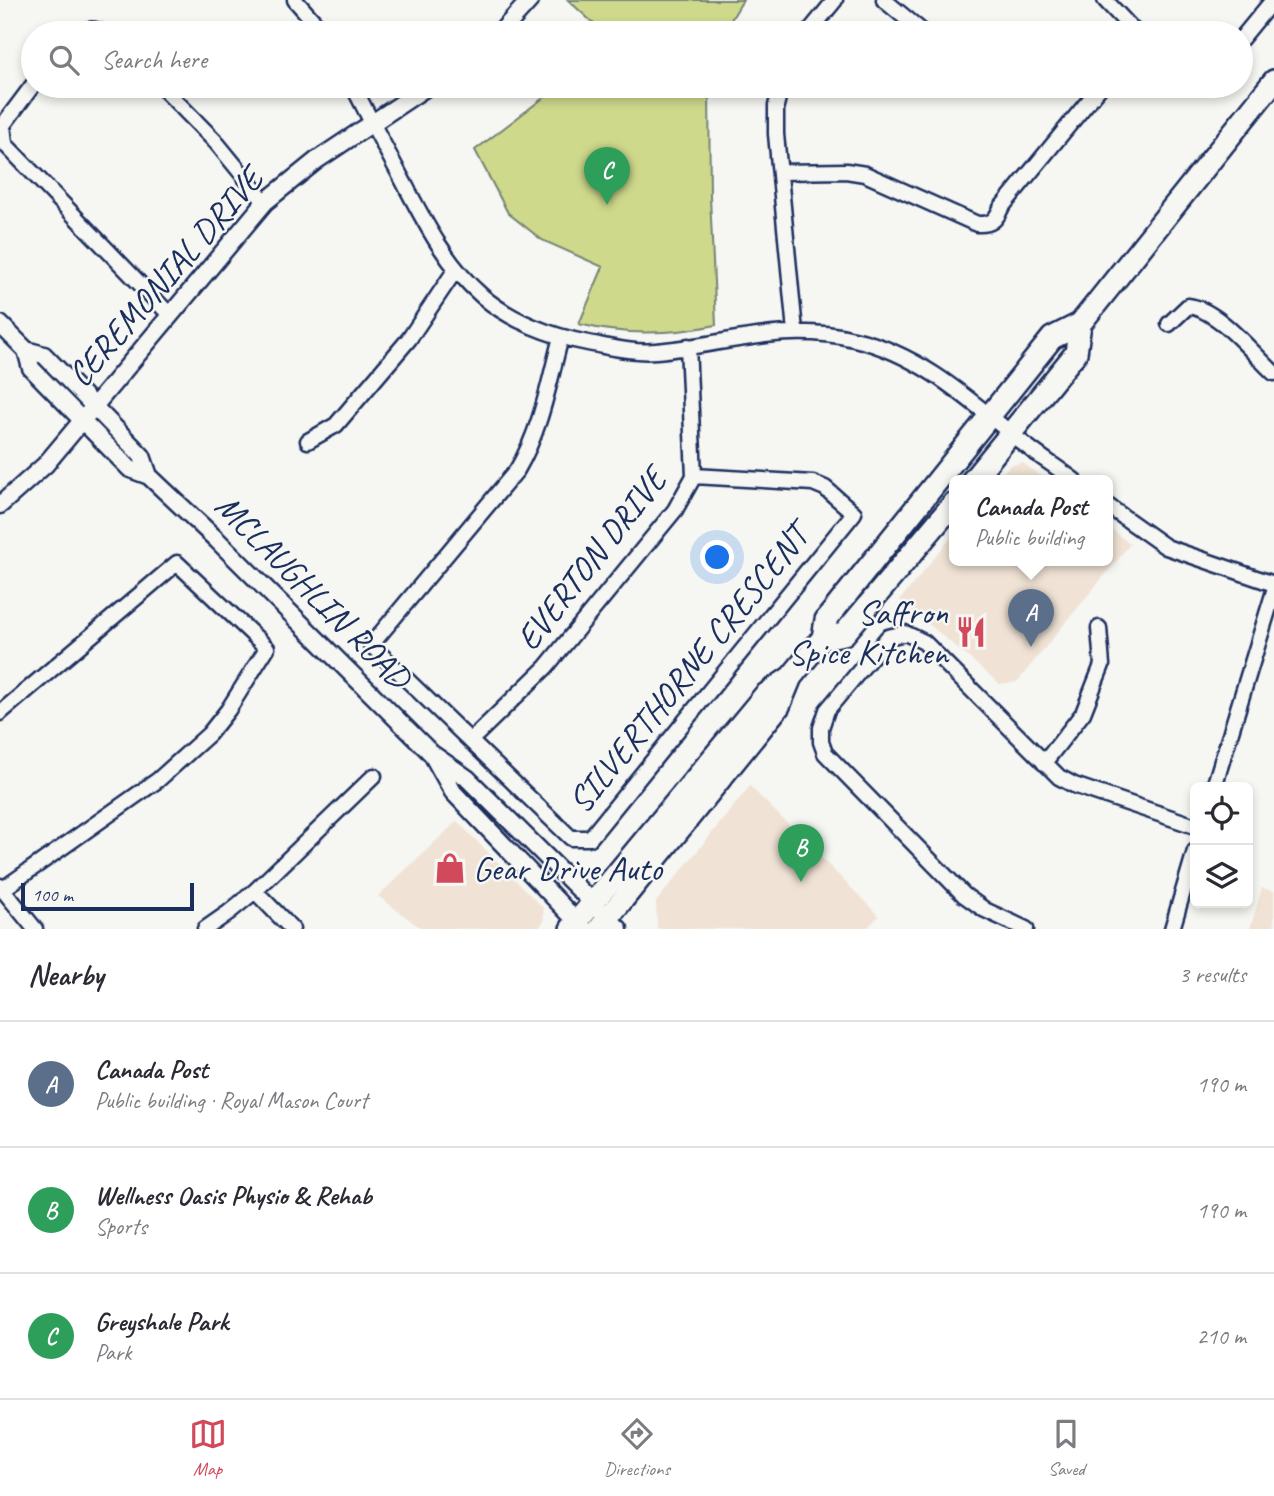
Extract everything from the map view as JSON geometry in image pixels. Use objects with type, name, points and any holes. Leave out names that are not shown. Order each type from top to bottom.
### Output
[{"type":"main road","points":[[577,927],[593,902],[765,695],[791,677],[823,638],[826,620],[1052,338],[1080,324],[1274,81]]},
{"type":"main road","points":[[977,475],[1076,353],[1080,324]]},
{"type":"main road","points":[[823,638],[844,634],[949,509]]},
{"type":"main road","points":[[609,925],[779,706],[791,677]]},
{"type":"street","points":[[295,0],[313,21]]},
{"type":"street","points":[[510,21],[530,0]]},
{"type":"street","points":[[818,21],[835,0]]},
{"type":"street","points":[[884,0],[909,21]]},
{"type":"street","points":[[1105,0],[1125,21]]},
{"type":"street","points":[[1253,24],[1273,0]]},
{"type":"street","points":[[23,98],[3,125],[5,144],[170,315]]},
{"type":"street","points":[[174,98],[215,141],[265,202]]},
{"type":"street","points":[[359,98],[424,222],[456,269],[482,296],[509,314],[561,338],[617,349],[653,351],[795,331],[852,338],[896,353],[925,368],[1067,475]]},
{"type":"street","name":"CEREMONIAL DRIVE","points":[[0,505],[45,465],[265,202],[317,160],[410,98]]},
{"type":"street","points":[[778,98],[776,134],[795,331]]},
{"type":"street","points":[[780,172],[865,174],[977,224],[986,225],[994,222],[1002,208],[1091,98]]},
{"type":"street","points":[[307,440],[336,425],[409,339],[456,269]]},
{"type":"street","points":[[1170,324],[1188,306],[1199,307],[1213,315],[1274,373]]},
{"type":"street","name":"MCLAUGHLIN ROAD","points":[[0,324],[26,349],[44,355],[94,406],[142,456],[149,476]]},
{"type":"street","name":"SILVERTHORNE CRESCENT","points":[[561,338],[535,435],[517,470],[371,645],[571,838],[590,838],[854,513],[825,488],[813,483],[694,476]]},
{"type":"street","name":"EVERTON DRIVE","points":[[471,740],[546,667],[675,510],[694,476],[688,346]]},
{"type":"street","name":"MCLAUGHLIN ROAD","points":[[26,349],[31,368],[130,469],[149,476],[217,540],[431,753],[467,778],[593,902],[609,925]]},
{"type":"street","points":[[1113,510],[1166,547],[1274,584]]},
{"type":"street","points":[[0,713],[177,563],[267,648],[228,710],[209,734],[158,780],[1,888],[35,929]]},
{"type":"street","points":[[1216,782],[1274,591]]},
{"type":"street","points":[[1044,763],[1083,713],[1102,665],[1099,628]]},
{"type":"street","points":[[1021,928],[985,910],[942,873],[825,753],[821,742],[821,728],[827,710],[888,637],[905,633],[924,642],[1059,777],[1074,785],[1190,824]]},
{"type":"street","name":"MCLAUGHLIN ROAD","points":[[431,753],[453,792],[577,927]]},
{"type":"street","points":[[205,929],[229,914],[255,891],[374,776]]},
{"type":"street","points":[[1172,929],[1190,868]]},
{"type":"street","points":[[255,891],[292,929]]},
{"type":"shaded area","points":[[1023,463],[1039,475],[1002,475],[1010,465]]},
{"type":"shaded area","points":[[1113,531],[1130,544],[1113,565]]},
{"type":"shaded area","points":[[949,540],[949,566],[1112,566],[1017,682],[1000,684],[900,600]]},
{"type":"shaded area","points":[[750,786],[879,916],[866,929],[657,929],[656,902]]},
{"type":"shaded area","points":[[457,821],[543,908],[544,921],[538,929],[422,929],[378,896]]},
{"type":"shaded area","points":[[1262,888],[1274,891],[1274,929],[1250,929]]},
{"type":"green space","points":[[568,0],[743,0],[730,21],[591,21]]},
{"type":"green space","points":[[543,98],[709,98],[710,197],[716,325],[647,333],[613,331],[579,324],[603,267],[542,240],[508,213],[475,150]]},
{"type":"place","name":"Greyshale Park","points":[[607,205]]},
{"type":"place","name":"Saffron Spice Kitchen","points":[[971,632]]},
{"type":"place","name":"Canada Post","points":[[1031,647]]},
{"type":"place","name":"Gear Drive Auto","points":[[450,868]]},
{"type":"place","name":"Wellness Oasis Physio & Rehab","points":[[801,882]]}]
